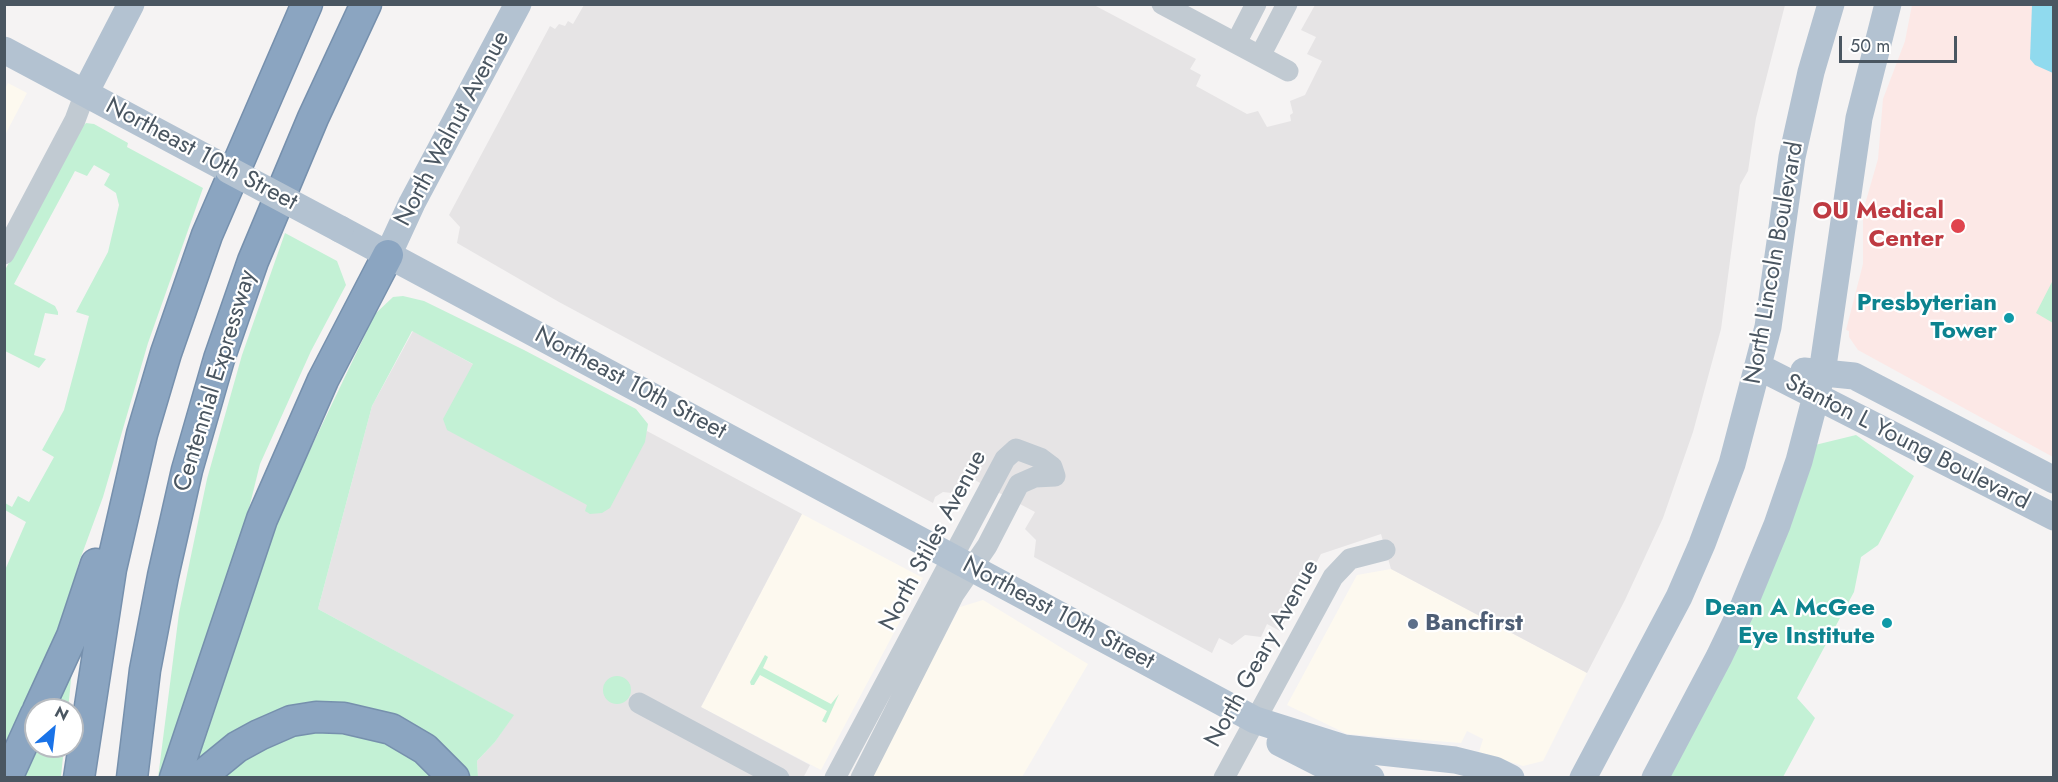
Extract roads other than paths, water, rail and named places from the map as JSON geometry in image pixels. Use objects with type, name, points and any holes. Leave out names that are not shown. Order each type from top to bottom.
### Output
[{"type":"highway","points":[[43,698],[72,636],[142,434],[166,352],[207,235],[266,94],[308,4]]},
{"type":"highway","name":"Centennial Expressway","points":[[132,777],[145,669],[163,576],[187,470],[219,359],[253,261],[313,118],[366,4]]},
{"type":"highway","points":[[175,777],[262,519],[323,380],[388,255]]},
{"type":"highway","points":[[79,777],[108,580],[142,434]]},
{"type":"highway","points":[[199,777],[237,747],[259,735],[291,721],[316,717],[344,718],[391,729],[425,749],[454,777]]},
{"type":"highway","points":[[7,777],[24,740]]},
{"type":"main road","points":[[85,93],[131,4]]},
{"type":"main road","name":"North Walnut Avenue","points":[[388,255],[412,203],[518,4]]},
{"type":"main road","name":"North Lincoln Boulevard","points":[[1583,777],[1662,630],[1695,561],[1732,464],[1759,367],[1773,300],[1798,128],[1831,4]]},
{"type":"main road","points":[[1655,777],[1719,657],[1756,578],[1799,461],[1819,385],[1854,147],[1888,4]]},
{"type":"main road","name":"Northeast 10th Street","points":[[4,50],[1255,720],[1344,748],[1455,760],[1512,777]]},
{"type":"main road","name":"Stanton L Young Boulevard","points":[[1759,367],[1819,385],[2054,517]]},
{"type":"main road","name":"Stanton L Young Boulevard","points":[[1819,385],[1854,376],[2054,480]]},
{"type":"main road","name":"Northeast 10th Street","points":[[1255,720],[1274,740],[1325,766],[1371,777]]},
{"type":"street","points":[[1162,4],[1288,72]]},
{"type":"street","points":[[1236,43],[1256,4]]},
{"type":"street","points":[[1260,56],[1287,4]]},
{"type":"street","points":[[4,254],[75,120],[85,93]]},
{"type":"street","name":"North Stiles Avenue","points":[[835,777],[962,563],[989,543],[1019,484],[1035,477],[1055,476],[1052,467],[1040,458],[1016,449],[1005,459],[962,563],[954,594],[861,777]]},
{"type":"street","name":"North Geary Avenue","points":[[1224,777],[1337,570],[1350,559],[1385,550]]},
{"type":"street","points":[[639,704],[779,777]]},
{"type":"water","points":[[2032,5],[2053,5],[2053,73],[2035,65],[2030,59]]},
{"type":"place","name":"OU Medical Center","points":[[1958,226]]},
{"type":"place","name":"Presbyterian Tower","points":[[2009,318]]},
{"type":"place","name":"Dean A McGee Eye Institute","points":[[1887,623]]},
{"type":"place","name":"Bancfirst","points":[[1413,624]]}]
